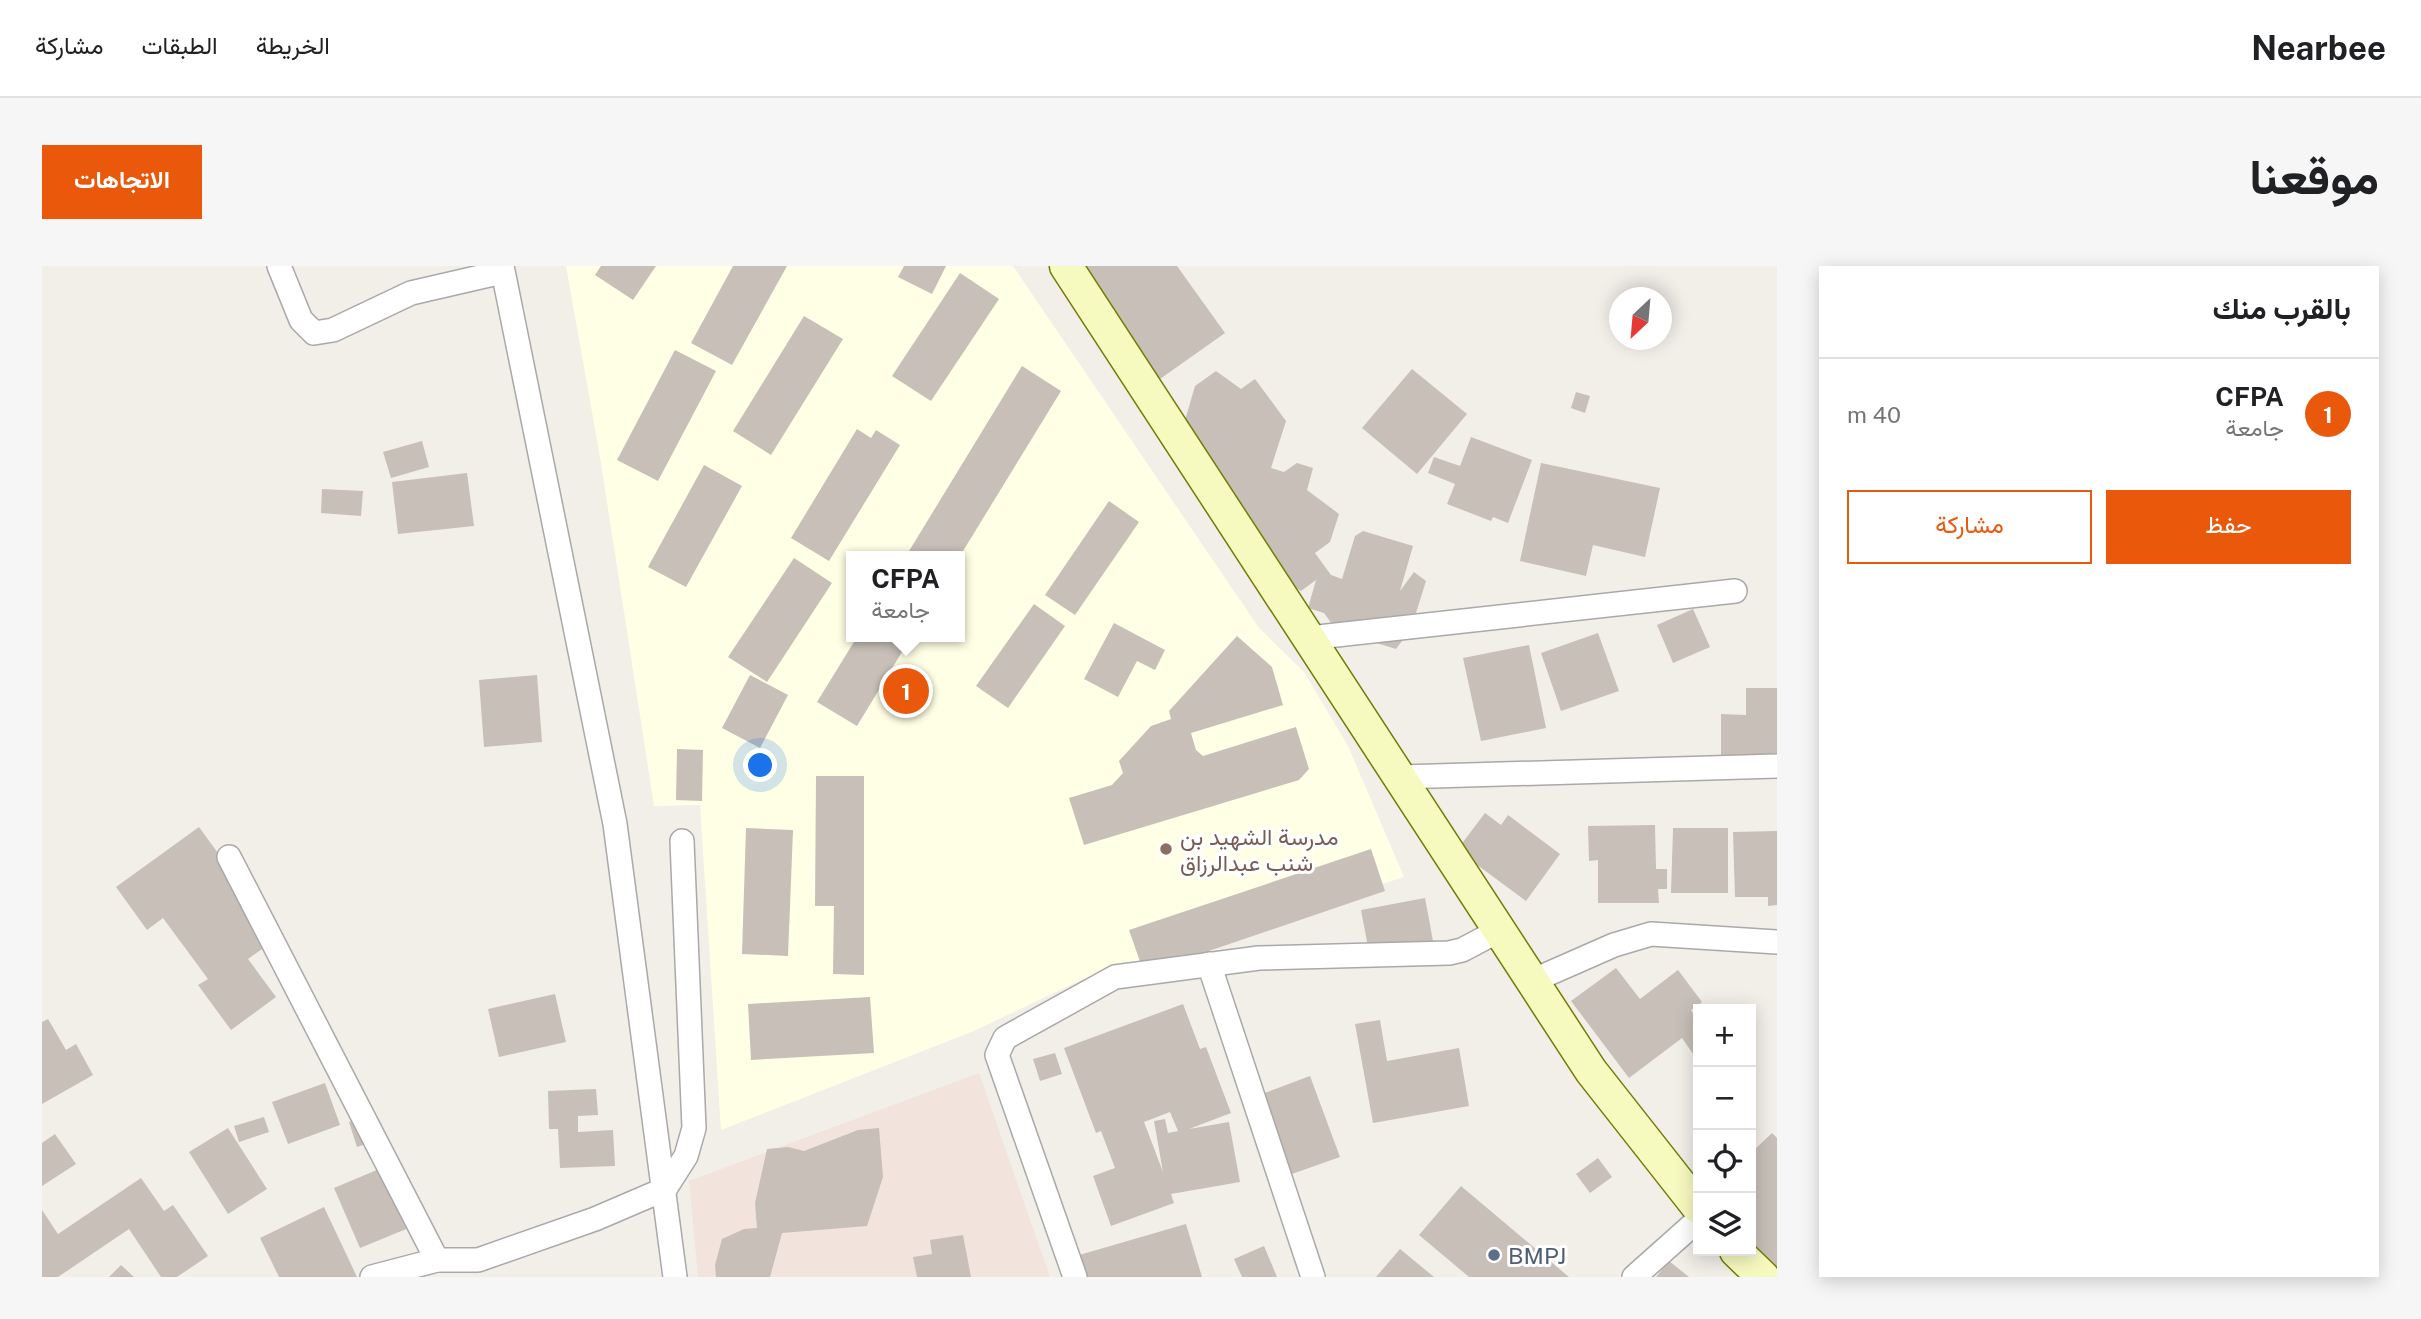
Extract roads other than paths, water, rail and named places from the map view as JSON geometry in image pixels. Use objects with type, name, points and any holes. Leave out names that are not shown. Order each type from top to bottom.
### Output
[{"type":"main road","points":[[1066,266],[1591,1071],[1693,1201]]},
{"type":"main road","points":[[1741,1256],[1763,1277]]},
{"type":"street","points":[[279,266],[301,320],[314,333],[333,330],[411,293],[502,269],[615,824],[675,1277]]},
{"type":"street","points":[[1309,638],[1735,590]]},
{"type":"street","points":[[1400,777],[1777,766]]},
{"type":"street","points":[[372,1277],[437,1260],[478,1260],[595,1219],[665,1189],[686,1156],[694,1128],[682,841]]},
{"type":"street","points":[[229,857],[437,1260]]},
{"type":"street","points":[[1074,1277],[997,1055],[1005,1038],[1115,977],[1259,958],[1449,953],[1462,950],[1500,930]]},
{"type":"street","points":[[1532,981],[1614,945],[1651,934],[1777,943]]},
{"type":"street","points":[[1209,964],[1313,1277]]},
{"type":"street","points":[[1634,1277],[1693,1224]]},
{"type":"place","name":"CFPA","points":[[906,691]]},
{"type":"place","name":"مدرسة الشهيد بن شنب عبدالرزاق","points":[[1166,849]]},
{"type":"place","name":"BMPJ","points":[[1494,1255]]}]
